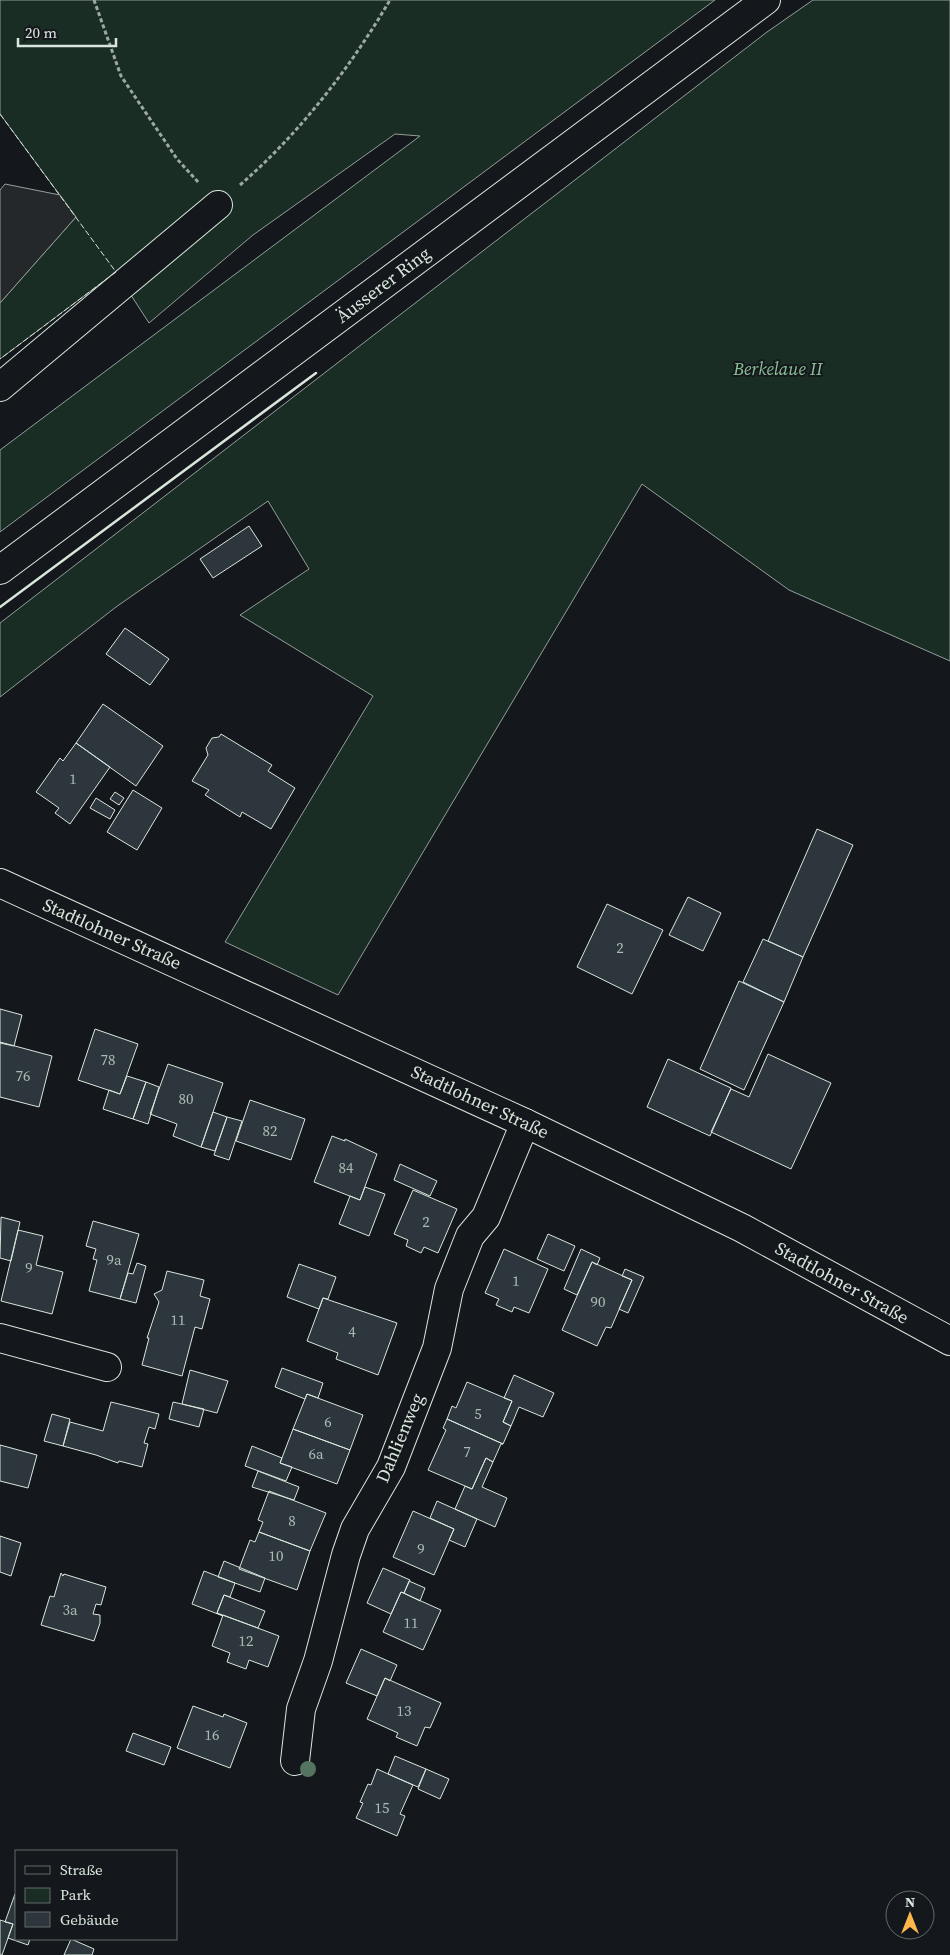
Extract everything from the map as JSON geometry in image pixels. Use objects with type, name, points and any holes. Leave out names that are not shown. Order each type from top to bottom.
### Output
[{"type":"street","name":"Äusserer Ring","points":[[0,570],[766,0]]},
{"type":"street","points":[[0,387],[218,205]]},
{"type":"street","name":"Stadtlohner Straße","points":[[0,884],[525,1122],[742,1228],[950,1341]]},
{"type":"street","name":"Dahlienweg","points":[[295,1761],[301,1709],[318,1661],[346,1555],[355,1529],[390,1467],[436,1348],[449,1289],[470,1236],[486,1217],[525,1122]]},
{"type":"street","points":[[0,1338],[107,1367]]},
{"type":"path","points":[[94,0],[121,76],[177,159],[218,205],[263,166],[325,94],[358,51],[390,0]]},
{"type":"green space","points":[[0,0],[715,0],[0,532],[0,450],[420,136],[395,134],[253,235],[149,323],[116,272],[0,359],[0,303],[76,217],[0,114]]},
{"type":"green space","name":"Berkelaue II","points":[[813,0],[950,0],[950,661],[789,590],[642,484],[338,995],[225,942],[373,696],[240,615],[309,569],[268,501],[116,607],[0,697],[0,623],[767,32]]},
{"type":"shaded area","points":[[5,184],[60,195],[76,217],[0,303],[0,190]]},
{"type":"building","points":[[249,526],[262,546],[213,578],[200,559]]},
{"type":"building","points":[[125,628],[169,659],[150,685],[106,654]]},
{"type":"building","points":[[103,704],[163,746],[136,786],[76,743]]},
{"type":"building","points":[[221,734],[272,765],[268,771],[295,788],[271,829],[242,812],[240,817],[205,795],[209,790],[192,781],[208,755],[206,748],[212,738],[219,737]]},
{"type":"building","points":[[76,743],[110,767],[70,824],[55,813],[59,808],[36,792],[60,758],[63,761]]},
{"type":"building","points":[[133,790],[162,808],[137,850],[107,832]]},
{"type":"building","points":[[115,792],[124,798],[119,805],[110,799]]},
{"type":"building","points":[[96,798],[115,810],[110,819],[90,808]]},
{"type":"building","points":[[817,829],[853,845],[803,957],[768,941]]},
{"type":"building","points":[[688,897],[721,913],[703,951],[669,935]]},
{"type":"building","points":[[607,904],[663,930],[632,994],[577,967]]},
{"type":"building","points":[[763,939],[803,957],[784,1002],[743,982]]},
{"type":"building","points":[[739,981],[784,1002],[744,1090],[700,1069]]},
{"type":"building","points":[[0,1009],[22,1015],[14,1046],[0,1043]]},
{"type":"building","points":[[95,1029],[138,1044],[120,1094],[78,1080]]},
{"type":"building","points":[[0,1042],[52,1056],[39,1107],[0,1097]]},
{"type":"building","points":[[768,1054],[831,1083],[791,1169],[711,1132],[731,1089],[749,1097]]},
{"type":"building","points":[[668,1059],[731,1088],[710,1136],[647,1107]]},
{"type":"building","points":[[168,1064],[223,1083],[201,1147],[173,1136],[177,1124],[150,1114]]},
{"type":"building","points":[[127,1076],[146,1082],[133,1119],[103,1109],[109,1090],[120,1094]]},
{"type":"building","points":[[146,1082],[159,1087],[148,1124],[133,1119]]},
{"type":"building","points":[[250,1100],[305,1119],[291,1160],[236,1141]]},
{"type":"building","points":[[213,1112],[227,1117],[215,1151],[201,1147]]},
{"type":"building","points":[[227,1117],[242,1121],[229,1160],[214,1155]]},
{"type":"building","points":[[332,1136],[345,1141],[345,1139],[377,1154],[360,1200],[314,1182]]},
{"type":"building","points":[[400,1164],[437,1181],[430,1196],[394,1180]]},
{"type":"building","points":[[365,1187],[385,1194],[369,1236],[339,1224],[350,1196],[360,1200]]},
{"type":"building","points":[[413,1190],[457,1209],[438,1253],[424,1247],[421,1253],[406,1246],[408,1240],[394,1234]]},
{"type":"building","points":[[1,1217],[20,1222],[11,1261],[0,1258]]},
{"type":"building","points":[[93,1221],[139,1234],[120,1299],[89,1291],[97,1260],[93,1259],[96,1249],[86,1246]]},
{"type":"building","points":[[18,1230],[43,1236],[36,1265],[63,1272],[52,1314],[1,1301]]},
{"type":"building","points":[[548,1234],[575,1246],[564,1271],[537,1259]]},
{"type":"building","points":[[504,1249],[548,1269],[529,1313],[514,1307],[512,1312],[496,1305],[499,1299],[485,1293]]},
{"type":"building","points":[[581,1249],[600,1258],[597,1265],[592,1262],[577,1295],[564,1289]]},
{"type":"building","points":[[592,1262],[632,1280],[611,1328],[606,1327],[597,1346],[562,1330]]},
{"type":"building","points":[[137,1263],[146,1266],[136,1303],[120,1299],[128,1273],[133,1274]]},
{"type":"building","points":[[299,1264],[336,1277],[328,1299],[323,1298],[319,1309],[287,1297]]},
{"type":"building","points":[[625,1269],[644,1277],[628,1313],[619,1309],[632,1280],[622,1276]]},
{"type":"building","points":[[167,1271],[204,1280],[200,1296],[210,1299],[202,1329],[195,1327],[182,1376],[142,1365],[149,1338],[147,1338],[159,1302],[154,1294],[162,1290]]},
{"type":"building","points":[[323,1298],[397,1323],[378,1375],[336,1359],[338,1353],[307,1341]]},
{"type":"building","points":[[282,1368],[323,1383],[318,1398],[307,1394],[305,1399],[275,1387]]},
{"type":"building","points":[[190,1370],[228,1381],[217,1413],[182,1404]]},
{"type":"building","points":[[514,1375],[554,1393],[543,1417],[519,1407],[511,1426],[503,1422],[512,1401],[504,1398]]},
{"type":"building","points":[[467,1382],[512,1401],[503,1422],[511,1426],[503,1444],[447,1419],[452,1406],[456,1408]]},
{"type":"building","points":[[307,1394],[363,1415],[350,1450],[293,1429]]},
{"type":"building","points":[[111,1402],[159,1414],[155,1429],[149,1427],[144,1443],[148,1444],[142,1467],[119,1461],[118,1463],[63,1446],[70,1422],[103,1431]]},
{"type":"building","points":[[173,1402],[204,1409],[199,1427],[169,1419]]},
{"type":"building","points":[[52,1414],[70,1419],[63,1446],[44,1441]]},
{"type":"building","points":[[447,1419],[503,1444],[501,1444],[493,1462],[486,1458],[472,1489],[428,1470],[446,1430],[443,1428]]},
{"type":"building","points":[[293,1429],[350,1450],[337,1484],[280,1463]]},
{"type":"building","points":[[0,1445],[37,1455],[28,1488],[0,1481]]},
{"type":"building","points":[[252,1446],[282,1458],[280,1463],[292,1467],[286,1481],[245,1466]]},
{"type":"building","points":[[486,1458],[493,1462],[482,1487],[507,1498],[495,1527],[455,1509],[465,1486],[472,1489]]},
{"type":"building","points":[[258,1471],[299,1487],[294,1500],[252,1487]]},
{"type":"building","points":[[269,1491],[326,1513],[310,1551],[259,1532],[263,1522],[258,1520]]},
{"type":"building","points":[[437,1501],[477,1519],[465,1547],[449,1540],[454,1529],[430,1518]]},
{"type":"building","points":[[413,1511],[454,1529],[434,1575],[393,1557]]},
{"type":"building","points":[[259,1532],[310,1551],[297,1590],[239,1569],[250,1540],[255,1542]]},
{"type":"building","points":[[0,1536],[21,1543],[11,1576],[0,1572]]},
{"type":"building","points":[[224,1561],[265,1578],[260,1592],[218,1577]]},
{"type":"building","points":[[383,1568],[410,1580],[404,1593],[401,1592],[391,1614],[367,1603]]},
{"type":"building","points":[[204,1571],[235,1583],[230,1597],[224,1595],[217,1613],[223,1616],[192,1604]]},
{"type":"building","points":[[61,1573],[63,1576],[64,1574],[106,1587],[101,1605],[96,1604],[93,1614],[100,1615],[100,1623],[94,1641],[41,1625],[50,1596],[54,1597]]},
{"type":"building","points":[[409,1581],[425,1588],[420,1601],[404,1593]]},
{"type":"building","points":[[401,1592],[441,1610],[423,1650],[383,1632]]},
{"type":"building","points":[[224,1595],[265,1611],[258,1628],[217,1613]]},
{"type":"building","points":[[223,1615],[279,1636],[268,1667],[249,1660],[246,1669],[227,1662],[230,1653],[212,1646]]},
{"type":"building","points":[[361,1649],[397,1665],[390,1681],[385,1678],[377,1696],[346,1683]]},
{"type":"building","points":[[385,1678],[441,1703],[430,1728],[425,1727],[417,1746],[396,1737],[398,1733],[367,1719]]},
{"type":"building","points":[[193,1706],[223,1717],[224,1714],[247,1723],[230,1768],[177,1748]]},
{"type":"building","points":[[133,1733],[171,1747],[164,1765],[126,1751]]},
{"type":"building","points":[[395,1756],[426,1769],[418,1787],[388,1774]]},
{"type":"building","points":[[377,1769],[413,1785],[400,1814],[405,1816],[397,1836],[356,1818],[363,1803],[360,1802],[368,1784],[371,1785]]},
{"type":"building","points":[[426,1769],[449,1779],[440,1799],[418,1789]]},
{"type":"building","points":[[15,1894],[15,1940],[30,1940],[28,1945],[8,1938],[13,1924],[5,1922]]},
{"type":"building","points":[[0,1920],[13,1924],[2,1955],[0,1955]]},
{"type":"building","points":[[71,1940],[94,1949],[92,1955],[64,1955]]},
{"type":"fence","points":[[0,114],[116,272],[0,359]]},
{"type":"wall","points":[[0,607],[316,373]]}]
